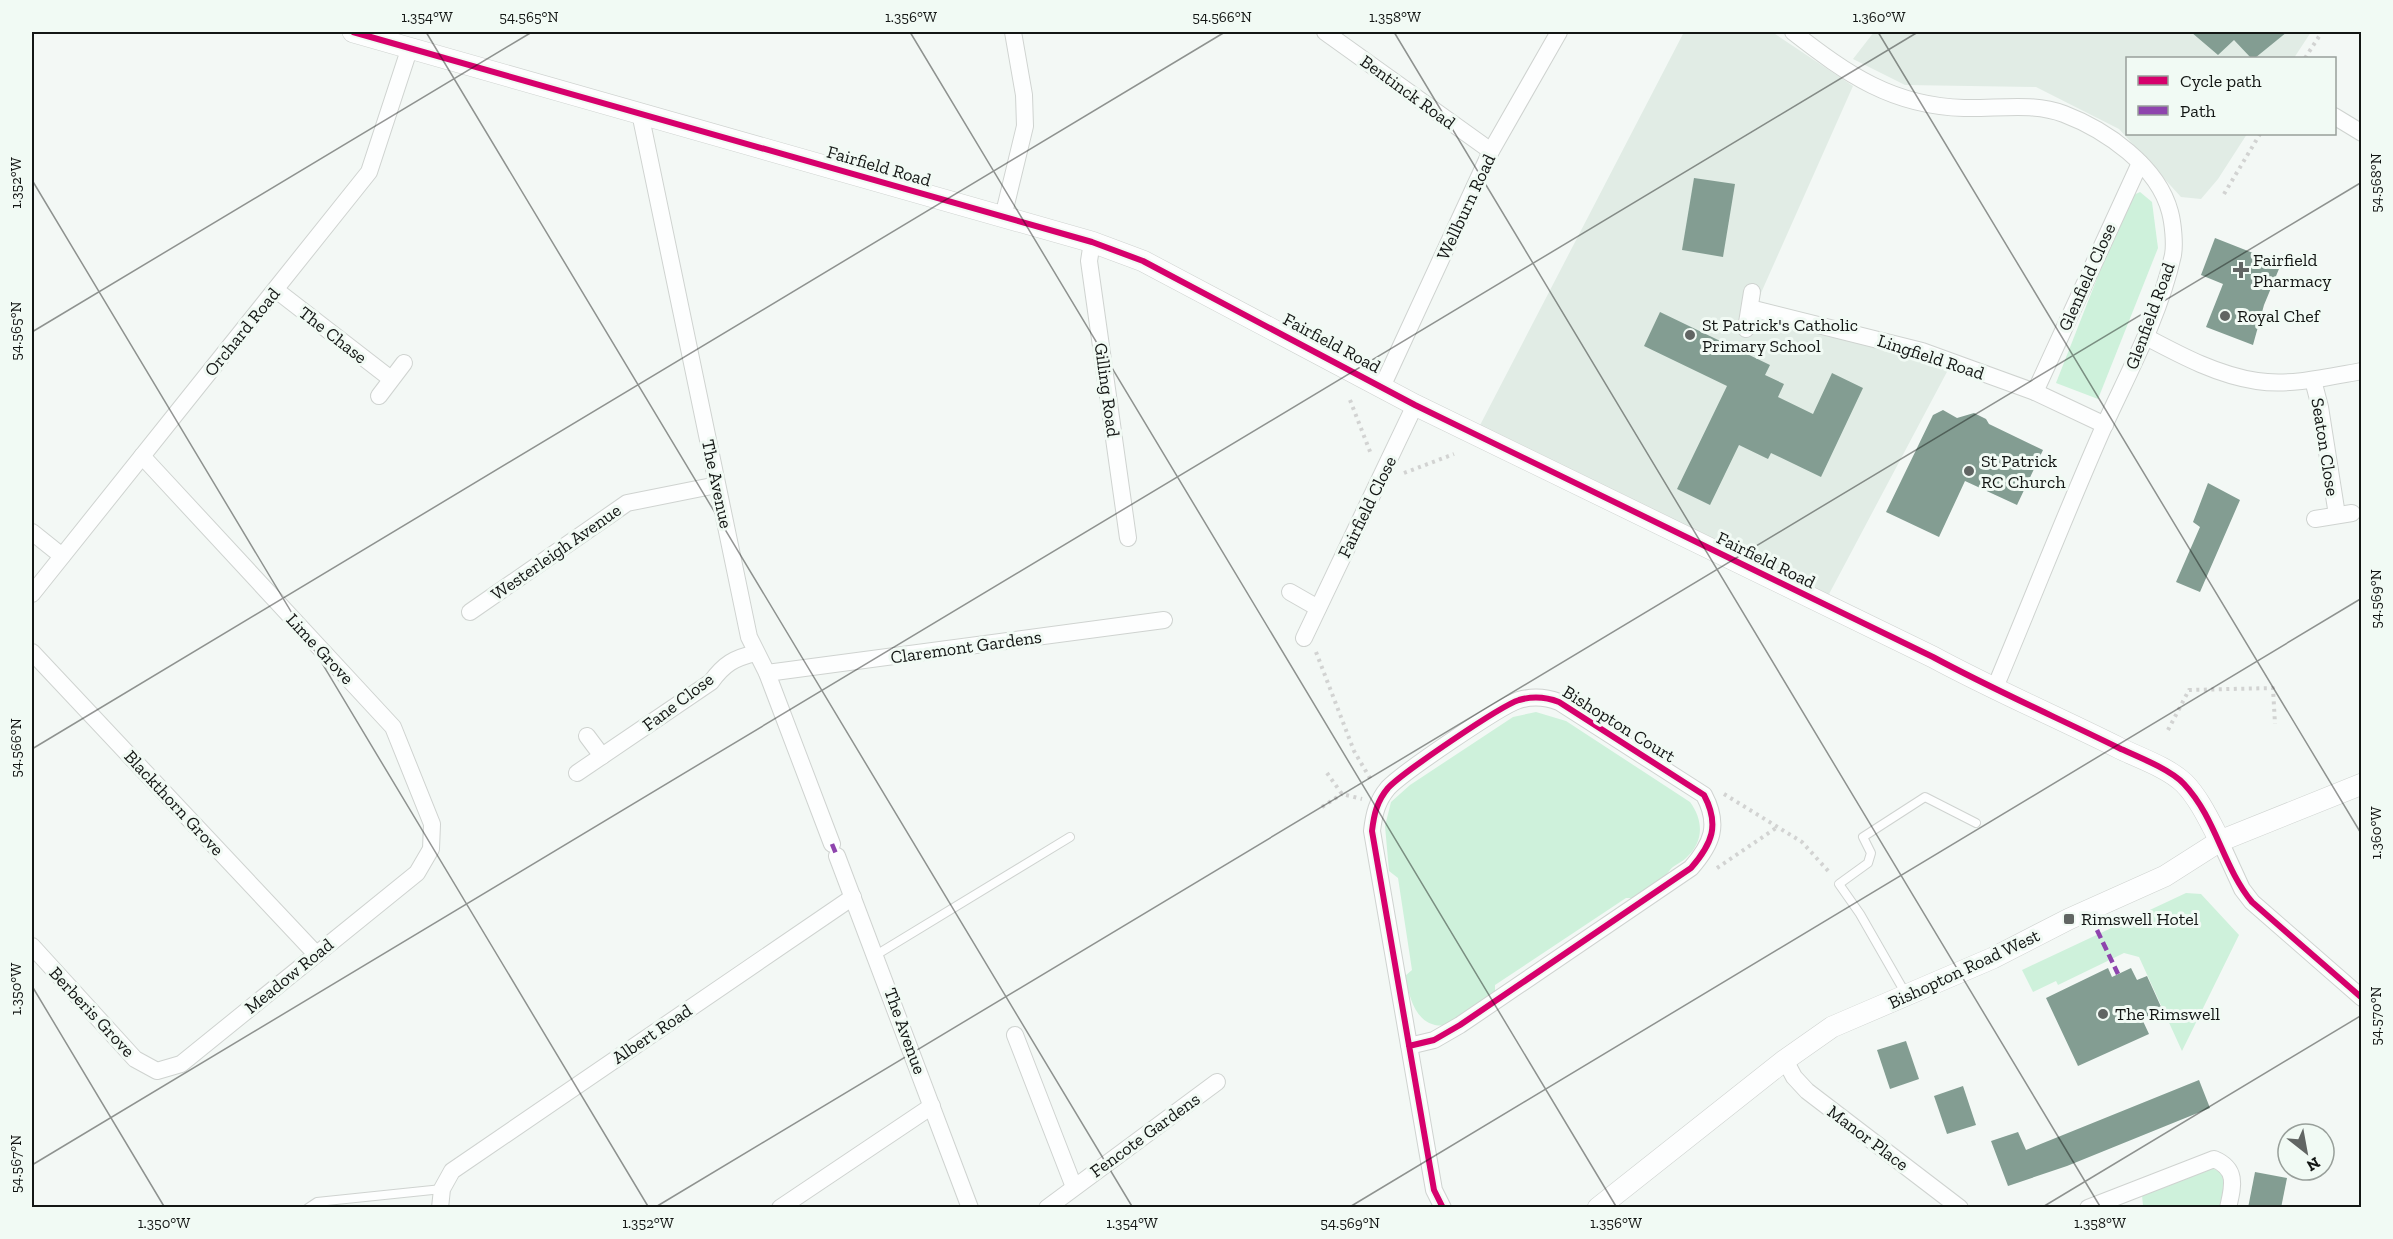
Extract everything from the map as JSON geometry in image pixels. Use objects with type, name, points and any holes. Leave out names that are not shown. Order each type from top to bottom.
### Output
[{"type":"street","name":"Fairfield Road","points":[[353,32],[1092,242],[1143,261],[1415,405],[1933,657],[1994,690],[2060,718],[2183,782],[2220,841]]},
{"type":"street","points":[[1003,217],[1025,126],[1024,95],[1013,32]]},
{"type":"street","name":"Bentinck Road","points":[[1325,32],[1491,151]]},
{"type":"street","name":"Wellburn Road","points":[[1382,387],[1491,151],[1559,32]]},
{"type":"street","name":"Glenfield Road","points":[[1793,32],[1845,72],[1918,104],[1963,108],[2036,107],[2063,113],[2102,132],[2140,162],[2157,185],[2170,212],[2174,253],[2146,337],[2105,425],[1994,690]]},
{"type":"street","name":"Orchard Road","points":[[32,594],[369,172],[410,47]]},
{"type":"street","name":"The Avenue","points":[[640,113],[749,637],[767,674],[854,897],[970,1208]]},
{"type":"street","points":[[2336,117],[2361,133]]},
{"type":"street","name":"Glenfield Close","points":[[2035,392],[2140,162]]},
{"type":"street","name":"Gilling Road","points":[[1092,242],[1089,261],[1128,538]]},
{"type":"street","name":"The Chase","points":[[276,290],[391,379]]},
{"type":"street","name":"Lingfield Road","points":[[1746,329],[1751,300],[1922,351],[2035,392],[2105,425]]},
{"type":"street","points":[[2146,337],[2196,363],[2257,381],[2313,380],[2361,370]]},
{"type":"street","points":[[379,396],[404,363]]},
{"type":"street","name":"Seaton Close","points":[[2313,380],[2344,514],[2315,519]]},
{"type":"street","name":"Fairfield Close","points":[[1304,638],[1415,405]]},
{"type":"street","name":"Lime Grove","points":[[142,456],[393,727],[432,824],[431,849],[417,873]]},
{"type":"street","name":"Westerleigh Avenue","points":[[470,612],[627,503],[717,485]]},
{"type":"street","points":[[32,532],[62,556]]},
{"type":"street","points":[[1290,592],[1318,608]]},
{"type":"street","name":"Claremont Gardens","points":[[767,674],[1164,620]]},
{"type":"street","name":"Blackthorn Grove","points":[[32,651],[316,954]]},
{"type":"street","name":"Fane Close","points":[[577,773],[711,682],[722,666],[736,658],[756,653]]},
{"type":"street","name":"Bishopton Court","points":[[1409,1046],[1434,1040],[1460,1025],[1691,868],[1707,850],[1713,829],[1711,807],[1704,795],[1559,702],[1547,698],[1527,699],[1509,704],[1399,778],[1376,798],[1378,802],[1372,831],[1409,1046],[1434,1190],[1443,1208]]},
{"type":"street","points":[[587,736],[602,756]]},
{"type":"street","name":"Bishopton Road West","points":[[1598,1208],[1785,1060],[1832,1027],[1907,996],[2165,876],[2220,841],[2361,784]]},
{"type":"street","points":[[2220,841],[2242,889],[2252,902],[2361,998]]},
{"type":"street","name":"Meadow Road","points":[[157,1071],[181,1064],[417,873]]},
{"type":"street","name":"Albert Road","points":[[442,1189],[452,1171],[854,897]]},
{"type":"street","name":"Berberis Grove","points":[[32,946],[135,1059],[157,1071]]},
{"type":"street","name":"Fencote Gardens","points":[[1015,1035],[1074,1187]]},
{"type":"street","name":"Manor Place","points":[[1785,1060],[1794,1077],[1815,1098],[1960,1208]]},
{"type":"street","name":"Fencote Gardens","points":[[1047,1208],[1217,1082]]},
{"type":"street","points":[[780,1208],[932,1106]]},
{"type":"street","points":[[2088,1208],[2120,1202],[2214,1159],[2223,1163],[2230,1170],[2234,1182],[2228,1208]]},
{"type":"street","points":[[440,1208],[442,1189]]},
{"type":"lane","points":[[1907,996],[1860,914],[1839,884],[1868,863],[1871,853],[1863,837],[1925,797],[1976,823]]},
{"type":"lane","points":[[876,955],[1070,837]]},
{"type":"lane","points":[[308,1208],[317,1202],[442,1189]]},
{"type":"path","points":[[2306,57],[2322,32]]},
{"type":"path","points":[[2224,194],[2259,135]]},
{"type":"path","points":[[1350,400],[1372,455]]},
{"type":"path","points":[[1394,476],[1454,454]]},
{"type":"path","points":[[1304,638],[1312,644],[1354,751],[1372,781],[1376,798],[1342,794],[1322,807]]},
{"type":"path","points":[[2168,730],[2189,690],[2273,688],[2275,724]]},
{"type":"path","points":[[1327,773],[1342,794]]},
{"type":"path","points":[[1722,793],[1802,842],[1839,884]]},
{"type":"path","points":[[1709,873],[1776,828]]},
{"type":"shaded area","name":"St Patrick's Catholic Primary School","points":[[1684,32],[1772,32],[1853,86],[1757,302],[1949,368],[1828,596],[1478,429]]},
{"type":"shaded area","points":[[1874,32],[2311,32],[2295,57],[2126,57],[2126,135],[2246,135],[2218,179],[2201,199],[2181,197],[2119,129],[2036,87],[1905,85],[1853,59]]},
{"type":"green space","points":[[2140,192],[2152,202],[2158,248],[2098,399],[2056,383],[2129,197]]},
{"type":"green space","points":[[1536,712],[1566,721],[1690,802],[1700,824],[1699,839],[1691,853],[1672,868],[1651,890],[1633,898],[1626,898],[1495,985],[1495,994],[1448,1025],[1429,1023],[1417,1011],[1409,994],[1405,976],[1412,970],[1398,878],[1389,871],[1385,826],[1391,802],[1410,785],[1513,717]]},
{"type":"green space","points":[[2186,893],[2201,894],[2239,935],[2182,1051],[2139,957],[2124,953],[2058,985],[2056,981],[2033,992],[2022,970]]},
{"type":"green space","points":[[2212,1168],[2222,1173],[2225,1185],[2220,1207],[2143,1206],[2142,1195]]},
{"type":"building","points":[[2191,32],[2287,32],[2256,57],[2250,57],[2234,40],[2218,55]]},
{"type":"building","points":[[1694,178],[1735,184],[1723,257],[1682,250]]},
{"type":"building","points":[[2215,238],[2281,264],[2264,305],[2253,345],[2206,327],[2223,284],[2201,275]]},
{"type":"building","points":[[1660,312],[1770,365],[1765,375],[1784,384],[1778,397],[1813,414],[1832,373],[1863,388],[1821,477],[1771,453],[1768,459],[1739,445],[1710,505],[1677,489],[1727,386],[1644,346]]},
{"type":"building","name":"St Patrick RC Church","points":[[1943,410],[1957,418],[1974,413],[1986,419],[1989,424],[2043,450],[2017,505],[1965,481],[1939,537],[1886,512],[1933,415]]},
{"type":"building","points":[[2208,483],[2240,500],[2200,592],[2176,582],[2200,527],[2193,522]]},
{"type":"building","name":"The Rimswell","points":[[2108,968],[2112,977],[2131,968],[2137,980],[2147,976],[2162,1009],[2142,1019],[2149,1034],[2078,1066],[2046,998]]},
{"type":"building","points":[[1906,1041],[1919,1079],[1890,1089],[1877,1050]]},
{"type":"building","points":[[2199,1080],[2210,1108],[2067,1166],[2008,1186],[1991,1141],[2018,1132],[2026,1150]]},
{"type":"building","points":[[1963,1086],[1976,1125],[1947,1134],[1934,1096]]},
{"type":"building","points":[[2255,1172],[2276,1176],[2276,1182],[2286,1182],[2281,1208],[2248,1208]]},
{"type":"marked path","points":[[832,844],[837,856]]},
{"type":"marked path","points":[[2097,930],[2118,974]]},
{"type":"cycle path","points":[[353,32],[1092,242],[1143,261],[1415,405],[2171,774],[2195,797],[2234,874],[2252,902],[2362,998]]},
{"type":"cycle path","points":[[1409,1046],[1434,1040],[1460,1025],[1691,868],[1704,851],[1711,834],[1712,816],[1704,795],[1559,702],[1544,698],[1519,700],[1508,705],[1412,769],[1384,793],[1377,808],[1372,831],[1434,1190],[1443,1208]]},
{"type":"place","name":"Fairfield Pharmacy","points":[[2241,270]]},
{"type":"place","name":"Royal Chef","points":[[2225,316]]},
{"type":"place","name":"St Patrick's Catholic Primary School","points":[[1690,335]]},
{"type":"place","name":"St Patrick RC Church","points":[[1969,471]]},
{"type":"place","name":"Rimswell Hotel","points":[[2069,919]]},
{"type":"place","name":"The Rimswell","points":[[2103,1014]]}]
